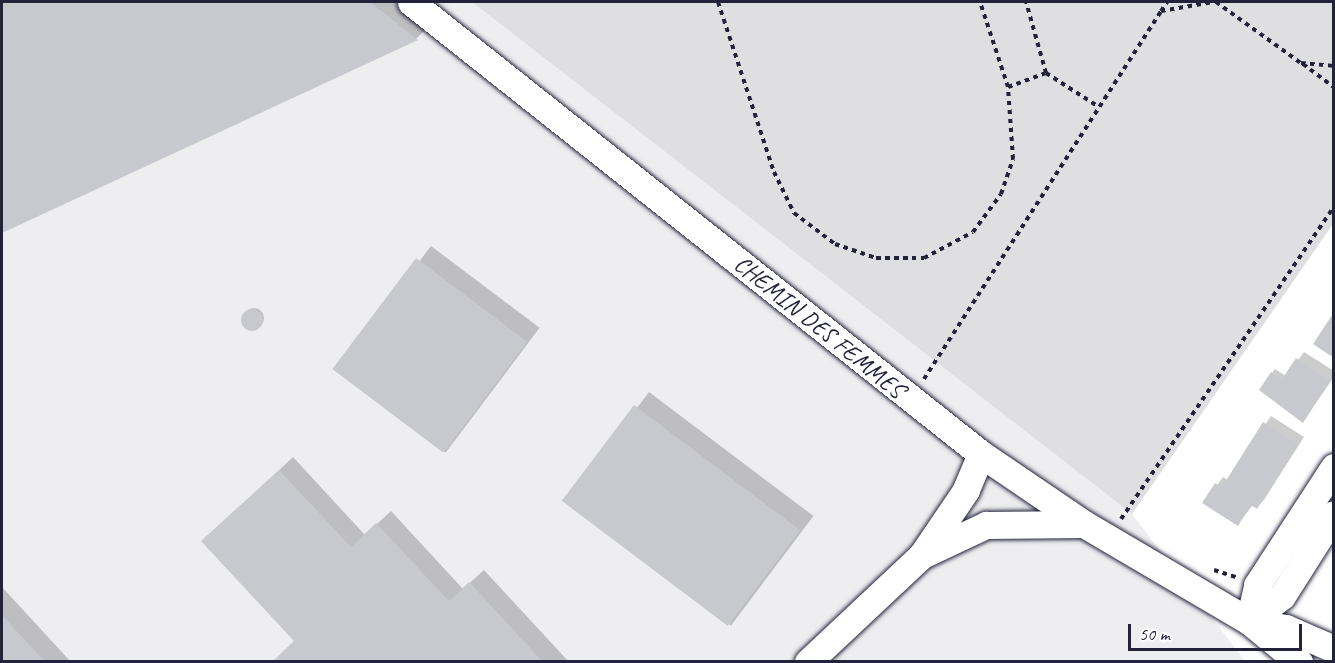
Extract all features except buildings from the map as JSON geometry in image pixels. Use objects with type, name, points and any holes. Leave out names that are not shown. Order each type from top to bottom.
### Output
[{"type":"street","name":"CHEMIN DES FEMMES","points":[[411,2],[981,454],[1084,524],[1249,621],[1291,660]]},
{"type":"street","points":[[808,662],[922,555],[960,500],[981,454]]},
{"type":"street","points":[[1249,621],[1257,585],[1334,467]]},
{"type":"street","points":[[1249,621],[1282,596],[1334,514]]},
{"type":"street","points":[[922,555],[986,525],[1084,524]]},
{"type":"street","name":"CHEMIN DES FEMMES","points":[[1249,621],[1286,628],[1334,649]]},
{"type":"path","points":[[718,2],[774,172],[794,213],[835,244],[876,258],[924,258],[973,232],[1001,194],[1013,159],[1008,87],[980,2]]},
{"type":"path","points":[[1026,2],[1047,73],[1099,107]]},
{"type":"path","points":[[919,387],[1167,2]]},
{"type":"path","points":[[1161,11],[1214,2],[1334,87]]},
{"type":"path","points":[[1301,63],[1334,66]]},
{"type":"path","points":[[1008,87],[1047,73]]},
{"type":"path","points":[[1121,519],[1334,207]]},
{"type":"shaded area","points":[[2,2],[472,2],[1132,514],[1245,661],[2,661]]},
{"type":"shaded area","points":[[472,2],[1333,2],[1333,224],[1132,514]]}]
